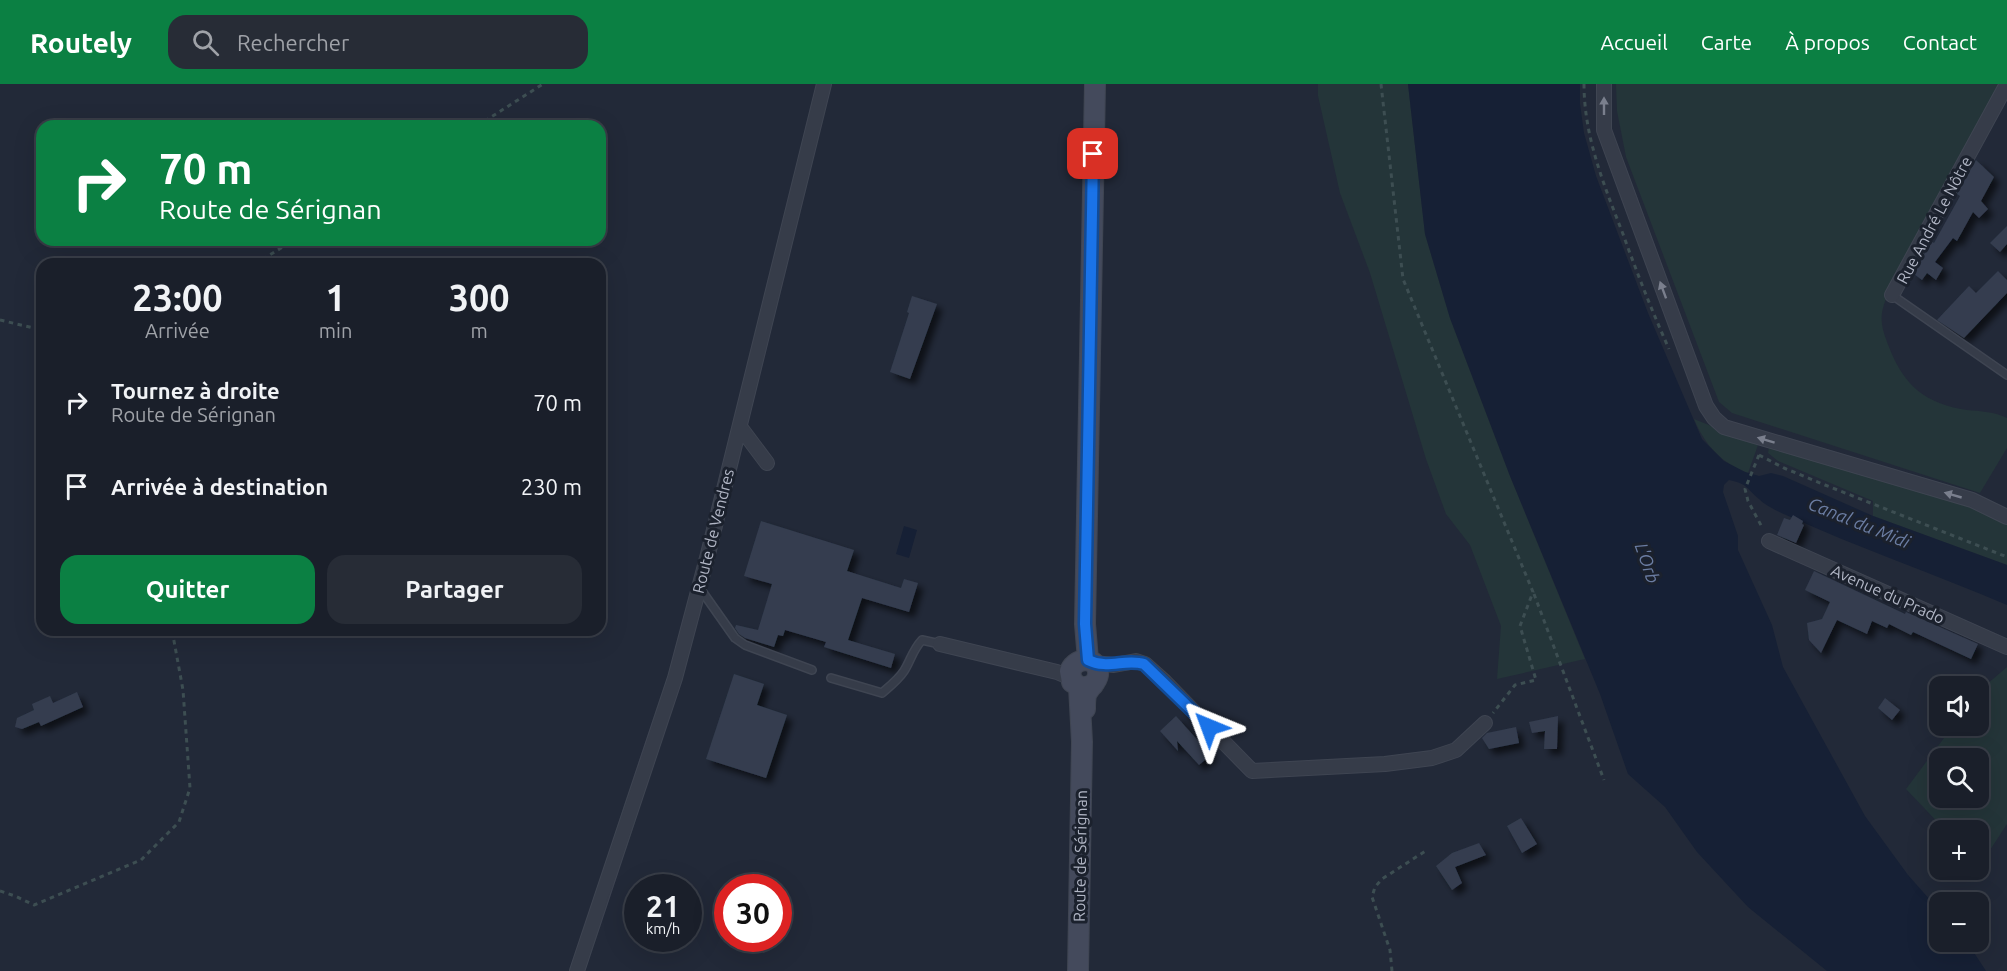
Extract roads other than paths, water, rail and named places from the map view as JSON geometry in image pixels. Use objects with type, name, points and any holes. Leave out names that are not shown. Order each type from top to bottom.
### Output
[{"type":"main road","name":"Route de Sérignan","points":[[1078,971],[1095,84]]},
{"type":"street","name":"Route de Vendres","points":[[577,971],[675,678],[740,428],[824,84]]},
{"type":"street","points":[[1604,84],[1604,130],[1706,406],[1714,418],[1724,428],[1972,500],[2007,517]]},
{"type":"street","name":"Rue André Le Nôtre","points":[[1892,295],[2007,84]]},
{"type":"street","points":[[740,428],[767,463]]},
{"type":"street","name":"Avenue du Prado","points":[[1769,541],[2007,646]]},
{"type":"street","points":[[940,644],[1084,671],[1136,661],[1144,664],[1166,682],[1252,771],[1385,764],[1432,759],[1456,750],[1485,723]]},
{"type":"lane","name":"Rue André Le Nôtre","points":[[1892,295],[2007,375]]},
{"type":"lane","points":[[699,587],[735,638],[745,645],[812,670]]},
{"type":"lane","points":[[831,678],[882,693],[904,670],[913,650],[922,640],[940,644]]},
{"type":"water","points":[[1408,84],[1580,84],[1584,133],[1596,176],[1648,313],[1702,439],[1724,461],[1745,472],[1759,476],[1771,473],[1783,476],[1873,516],[2007,565],[2007,605],[1841,539],[1772,508],[1740,483],[1729,480],[1724,485],[1723,492],[1738,536],[1738,550],[1772,625],[1783,667],[1865,816],[1908,875],[1929,899],[1929,952],[1974,952],[1986,971],[1827,971],[1748,907],[1697,852],[1665,807],[1628,774],[1600,694],[1510,476],[1450,318],[1425,234]]},
{"type":"water","points":[[904,526],[917,530],[909,558],[896,554]]},
{"type":"water label","name":"Canal du Midi","points":[[1859,523]]},
{"type":"water label","name":"L'Orb","points":[[1647,563]]}]
